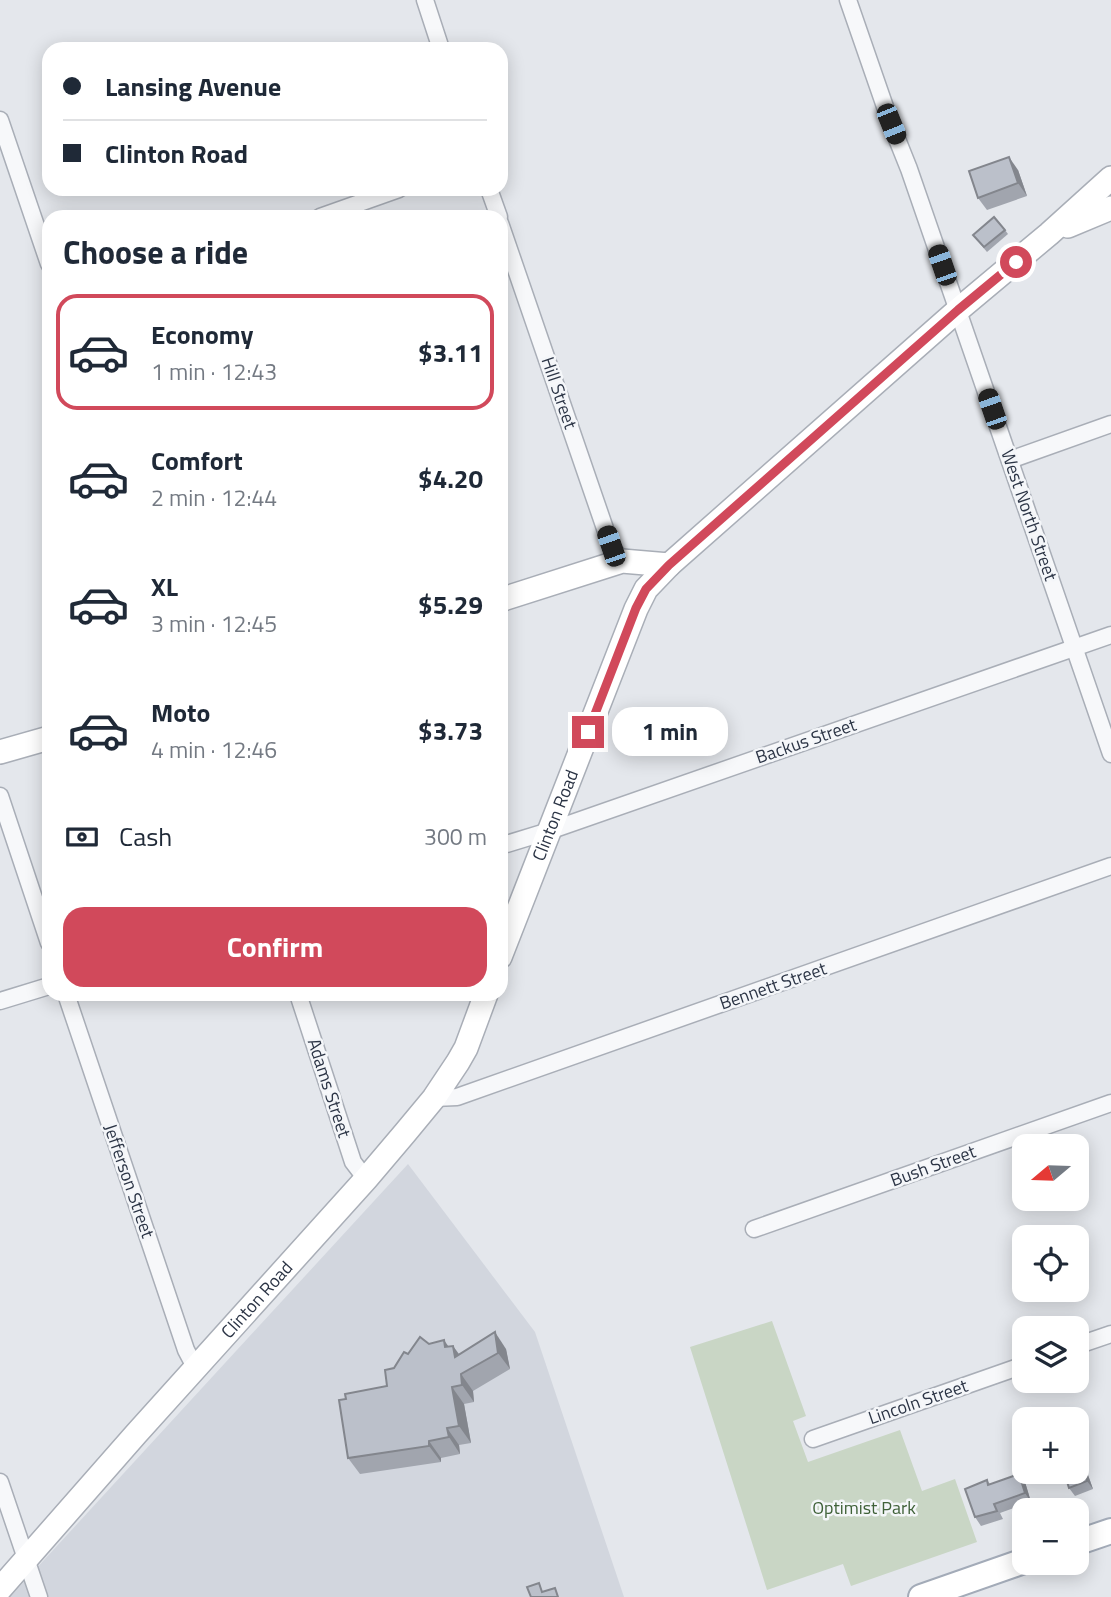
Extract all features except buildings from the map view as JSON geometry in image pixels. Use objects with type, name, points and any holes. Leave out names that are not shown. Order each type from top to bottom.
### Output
[{"type":"main road","points":[[1049,234],[1111,178]]},
{"type":"main road","points":[[1049,234],[1111,208]]},
{"type":"main road","name":"Clinton Road","points":[[508,936],[636,608],[646,589],[669,565],[958,310],[1049,234]]},
{"type":"main road","points":[[508,597],[622,561],[669,565]]},
{"type":"main road","points":[[0,752],[42,739]]},
{"type":"main road","name":"Clinton Road","points":[[0,1589],[195,1367],[366,1180],[434,1098],[466,1048],[483,1001]]},
{"type":"main road","points":[[1089,1539],[1111,1531]]},
{"type":"main road","points":[[921,1597],[1012,1565]]},
{"type":"street","points":[[425,0],[439,42]]},
{"type":"street","name":"West North Street","points":[[848,0],[1111,754]]},
{"type":"street","points":[[0,120],[42,243]]},
{"type":"street","points":[[340,210],[379,196]]},
{"type":"street","name":"Hill Street","points":[[508,246],[611,546],[622,561]]},
{"type":"street","points":[[1010,460],[1111,424]]},
{"type":"street","name":"Backus Street","points":[[508,844],[1111,635]]},
{"type":"street","points":[[0,796],[42,922]]},
{"type":"street","name":"Bennett Street","points":[[434,1098],[457,1097],[1111,866]]},
{"type":"street","points":[[0,1001],[42,988]]},
{"type":"street","name":"Jefferson Street","points":[[68,1001],[186,1350],[195,1367]]},
{"type":"street","name":"Adams Street","points":[[300,1001],[354,1162],[366,1180]]},
{"type":"street","name":"Bush Street","points":[[754,1229],[1111,1103]]},
{"type":"street","points":[[1089,1342],[1111,1334]]},
{"type":"street","name":"Lincoln Street","points":[[813,1439],[1012,1369]]},
{"type":"street","points":[[0,1482],[39,1597]]},
{"type":"shaded area","points":[[408,1164],[535,1332],[624,1597],[10,1597]]},
{"type":"green space","name":"Optimist Park","points":[[772,1321],[806,1416],[793,1421],[808,1462],[900,1430],[922,1491],[955,1479],[977,1542],[851,1586],[843,1564],[767,1590],[690,1347]]},
{"type":"route","points":[[588,732],[636,608],[646,589],[669,565],[1016,262]]}]
